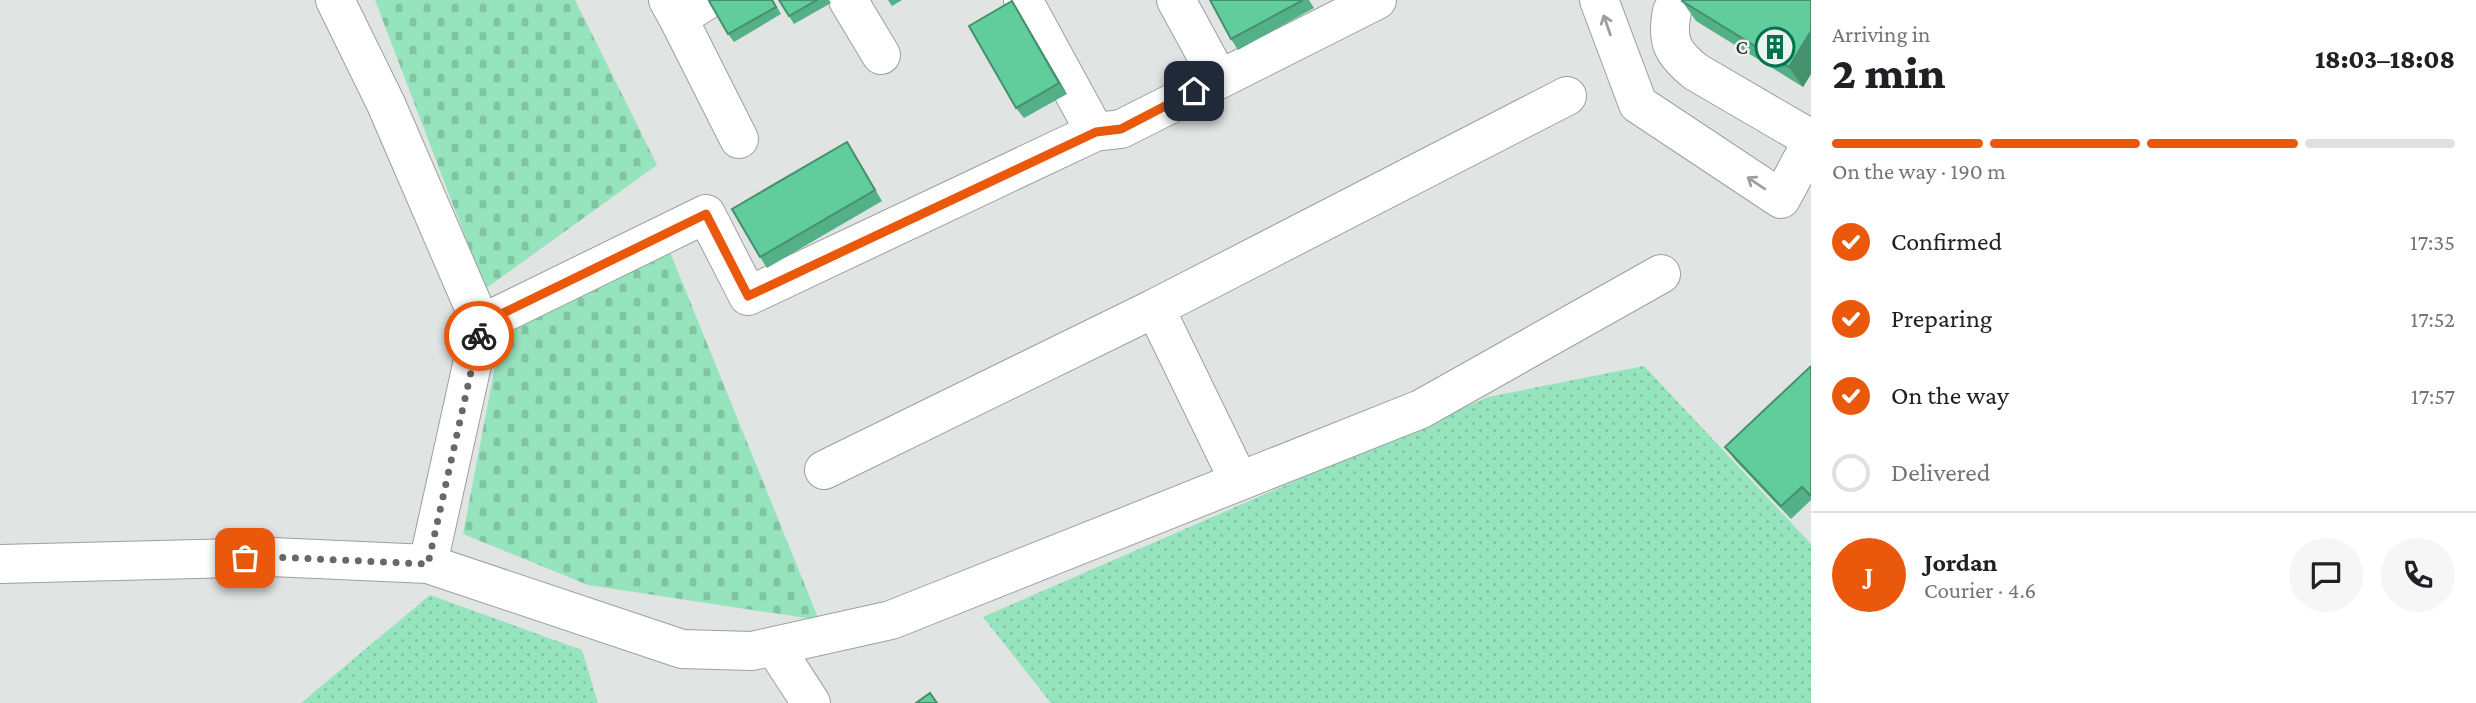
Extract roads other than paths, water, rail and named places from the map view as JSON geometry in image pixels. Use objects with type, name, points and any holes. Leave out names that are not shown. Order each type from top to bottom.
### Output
[{"type":"street","points":[[335,0],[386,104],[481,324],[428,564]]},
{"type":"street","points":[[848,0],[881,55]]},
{"type":"street","points":[[1176,0],[1219,79]]},
{"type":"street","points":[[481,324],[706,214],[748,296],[1096,132],[1121,129],[1219,79],[1336,9],[1377,0]]},
{"type":"street","points":[[1599,0],[1638,104],[1780,199],[1811,141],[1683,62],[1673,49],[1669,30],[1672,11]]},
{"type":"street","points":[[1033,3],[1096,132]]},
{"type":"street","points":[[684,6],[739,139]]},
{"type":"street","points":[[824,470],[1155,307],[1567,96]]},
{"type":"street","points":[[0,564],[272,557],[428,564],[681,649],[752,651],[891,620],[1421,409],[1661,274]]},
{"type":"street","points":[[1155,307],[1239,481]]},
{"type":"street","points":[[775,646],[811,703]]},
{"type":"place","name":"C","points":[[1775,47]]}]
